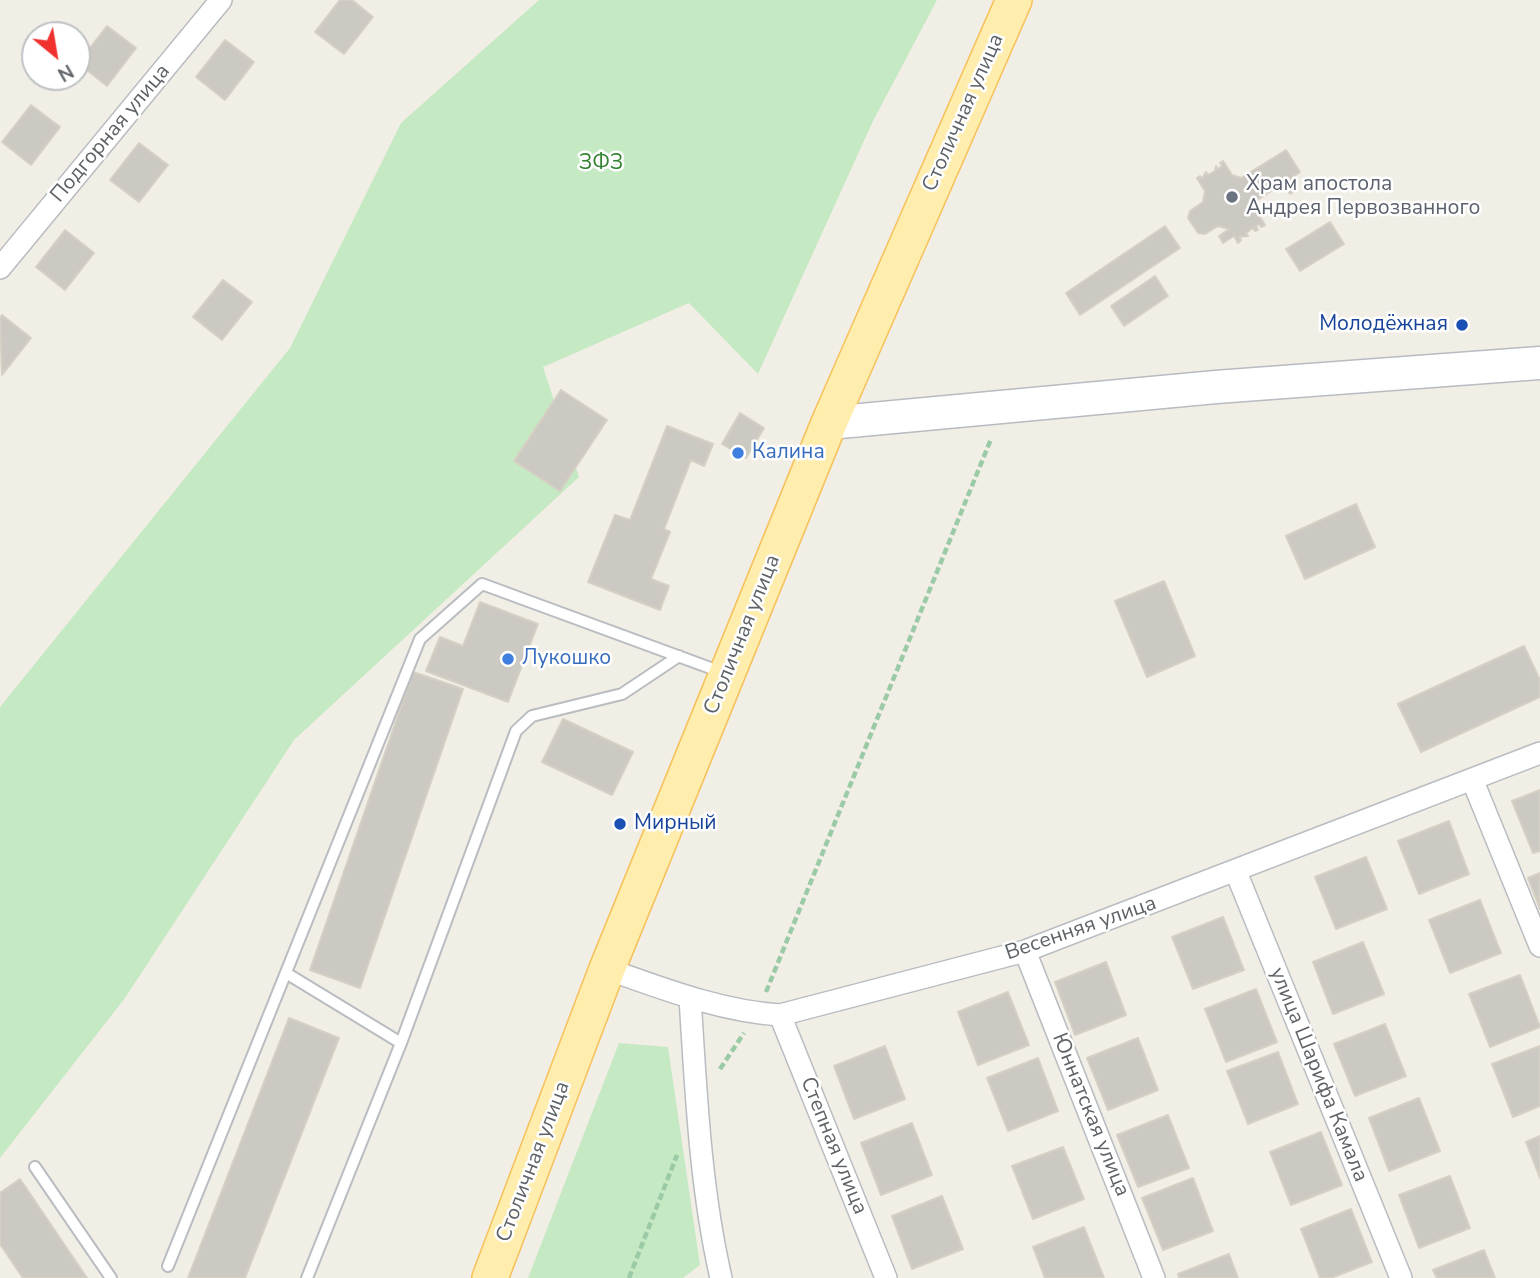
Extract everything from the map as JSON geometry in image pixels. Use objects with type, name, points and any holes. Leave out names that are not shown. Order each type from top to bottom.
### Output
[{"type":"main road","name":"Столичная улица","points":[[490,1278],[607,969],[829,423],[1014,0]]},
{"type":"main road","points":[[829,423],[1229,386],[1540,363]]},
{"type":"street","name":"Подгорная улица","points":[[0,268],[221,0]]},
{"type":"street","name":"Весенняя улица","points":[[607,969],[690,998],[757,1013],[780,1015],[1025,951],[1236,872],[1540,752]]},
{"type":"street","points":[[1472,779],[1540,946]]},
{"type":"street","name":"улица Шарифа Камала","points":[[1236,872],[1401,1278]]},
{"type":"street","name":"Юннатская улица","points":[[1025,951],[1154,1278]]},
{"type":"street","points":[[690,998],[696,1104],[712,1238],[722,1278]]},
{"type":"street","name":"Степная улица","points":[[780,1015],[886,1278]]},
{"type":"lane","points":[[168,1266],[420,639],[482,584],[727,674]]},
{"type":"lane","points":[[307,1278],[401,1043],[516,731],[532,716],[622,694],[679,656]]},
{"type":"lane","points":[[286,973],[401,1043]]},
{"type":"lane","points":[[35,1167],[111,1278]]},
{"type":"path","points":[[757,1013],[991,439]]},
{"type":"green space","name":"ЗФЗ","points":[[539,0],[937,0],[873,121],[758,374],[689,303],[543,367],[579,477],[294,740],[125,998],[0,1158],[0,707],[290,348],[401,123]]},
{"type":"green space","points":[[619,1043],[668,1047],[700,1265],[683,1278],[528,1278]]},
{"type":"building","points":[[340,0],[352,0],[373,17],[344,54],[315,32]]},
{"type":"building","points":[[107,26],[136,48],[107,86],[91,73],[91,46]]},
{"type":"building","points":[[225,40],[254,62],[225,100],[196,77]]},
{"type":"building","points":[[31,105],[60,127],[31,165],[2,142]]},
{"type":"building","points":[[139,143],[168,165],[139,202],[110,180]]},
{"type":"building","name":"Храм апостола Андрея Первозванного","points":[[1286,150],[1300,172],[1290,179],[1296,190],[1290,194],[1283,183],[1256,201],[1256,211],[1265,225],[1261,227],[1259,224],[1256,226],[1258,230],[1253,228],[1246,233],[1248,236],[1239,237],[1241,240],[1238,243],[1234,236],[1223,243],[1219,236],[1229,229],[1218,226],[1205,234],[1198,233],[1188,218],[1190,211],[1203,202],[1205,191],[1197,178],[1200,176],[1202,179],[1206,172],[1208,175],[1215,171],[1216,166],[1218,169],[1222,166],[1220,163],[1223,161],[1232,175],[1241,178]]},
{"type":"building","points":[[1330,222],[1344,244],[1300,271],[1286,249]]},
{"type":"building","points":[[1165,226],[1180,248],[1080,315],[1066,293]]},
{"type":"building","points":[[65,230],[94,253],[65,290],[36,267]]},
{"type":"building","points":[[1155,276],[1168,296],[1124,326],[1111,306]]},
{"type":"building","points":[[223,280],[252,302],[222,340],[193,317]]},
{"type":"building","points":[[2,315],[31,338],[2,375],[0,318]]},
{"type":"building","points":[[561,390],[607,420],[560,491],[514,461]]},
{"type":"building","points":[[740,413],[764,428],[746,458],[722,444]]},
{"type":"building","points":[[667,426],[713,444],[704,466],[691,460],[664,529],[670,532],[651,579],[669,586],[660,610],[588,582],[615,515],[630,520]]},
{"type":"building","points":[[1356,504],[1375,547],[1305,579],[1286,536]]},
{"type":"building","points":[[1164,581],[1195,656],[1147,677],[1115,601]]},
{"type":"building","points":[[480,602],[538,624],[508,702],[426,671],[440,637],[463,646]]},
{"type":"building","points":[[1524,646],[1540,680],[1540,697],[1421,752],[1398,704]]},
{"type":"building","points":[[413,672],[463,689],[360,988],[310,970]]},
{"type":"building","points":[[563,719],[633,752],[612,795],[542,762]]},
{"type":"building","points":[[1540,790],[1540,851],[1533,853],[1512,801]]},
{"type":"building","points":[[1449,821],[1469,874],[1419,894],[1398,841]]},
{"type":"building","points":[[1366,857],[1387,909],[1336,929],[1315,877]]},
{"type":"building","points":[[1540,873],[1540,909],[1528,878]]},
{"type":"building","points":[[1480,900],[1501,953],[1450,973],[1429,920]]},
{"type":"building","points":[[1223,917],[1244,970],[1193,989],[1172,937]]},
{"type":"building","points":[[1363,942],[1384,994],[1333,1014],[1313,962]]},
{"type":"building","points":[[1106,962],[1126,1015],[1075,1035],[1055,982]]},
{"type":"building","points":[[1520,975],[1540,1027],[1490,1047],[1469,994]]},
{"type":"building","points":[[1256,989],[1277,1042],[1226,1062],[1205,1009]]},
{"type":"building","points":[[1008,992],[1029,1045],[978,1065],[958,1012]]},
{"type":"building","points":[[289,1018],[339,1038],[245,1278],[188,1278]]},
{"type":"building","points":[[1385,1024],[1406,1076],[1355,1096],[1334,1044]]},
{"type":"building","points":[[1138,1038],[1158,1090],[1108,1110],[1087,1058]]},
{"type":"building","points":[[885,1046],[905,1099],[854,1119],[834,1066]]},
{"type":"building","points":[[1540,1046],[1540,1106],[1513,1117],[1492,1064]]},
{"type":"building","points":[[1278,1052],[1298,1104],[1248,1124],[1227,1071]]},
{"type":"building","points":[[1038,1058],[1058,1111],[1008,1131],[987,1078]]},
{"type":"building","points":[[1419,1098],[1440,1151],[1389,1171],[1369,1118]]},
{"type":"building","points":[[1168,1115],[1189,1168],[1138,1187],[1117,1135]]},
{"type":"building","points":[[912,1123],[932,1175],[881,1195],[861,1143]]},
{"type":"building","points":[[1321,1132],[1342,1185],[1291,1205],[1270,1152]]},
{"type":"building","points":[[1540,1136],[1540,1178],[1526,1142]]},
{"type":"building","points":[[1063,1147],[1084,1199],[1033,1219],[1012,1166]]},
{"type":"building","points":[[1450,1176],[1470,1228],[1419,1248],[1399,1195]]},
{"type":"building","points":[[1193,1178],[1213,1231],[1163,1250],[1142,1198]]},
{"type":"building","points":[[20,1179],[87,1278],[23,1278],[0,1244],[0,1193]]},
{"type":"building","points":[[942,1196],[963,1249],[912,1269],[892,1216]]},
{"type":"building","points":[[1351,1209],[1372,1262],[1331,1278],[1320,1278],[1301,1229]]},
{"type":"building","points":[[1084,1227],[1104,1278],[1045,1278],[1033,1247]]},
{"type":"building","points":[[1484,1250],[1495,1278],[1437,1278],[1433,1270]]},
{"type":"building","points":[[1229,1254],[1238,1278],[1179,1278],[1178,1274]]},
{"type":"place","name":"Храм апостола Андрея Первозванного","points":[[1232,197]]},
{"type":"place","name":"Молодёжная","points":[[1462,325]]},
{"type":"place","name":"Калина","points":[[738,453]]},
{"type":"place","name":"Лукошко","points":[[508,659]]},
{"type":"place","name":"Мирный","points":[[620,824]]}]
